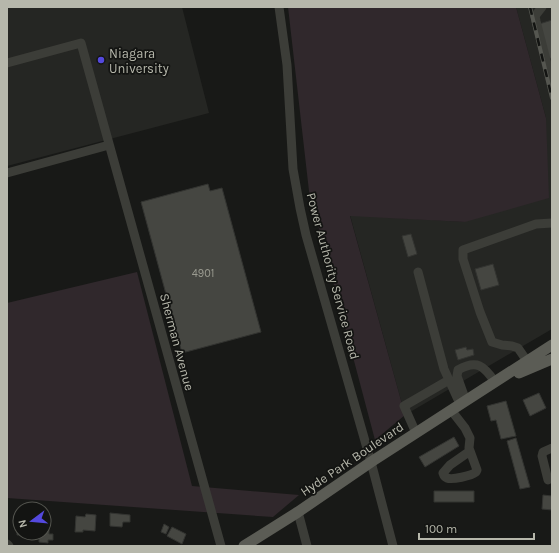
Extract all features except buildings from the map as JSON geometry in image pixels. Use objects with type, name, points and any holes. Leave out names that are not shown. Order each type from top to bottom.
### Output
[{"type":"main road","name":"Hyde Park Boulevard","points":[[244,546],[552,345]]},
{"type":"main road","name":"Hyde Park Boulevard","points":[[475,394],[552,359]]},
{"type":"street","name":"Power Authority Service Road","points":[[279,7],[286,65],[293,169],[300,208],[308,242],[371,462],[392,546]]},
{"type":"street","points":[[542,7],[536,16],[536,21],[552,82]]},
{"type":"street","name":"Sherman Avenue","points":[[7,63],[81,43],[221,546]]},
{"type":"street","points":[[7,173],[109,145]]},
{"type":"street","points":[[527,361],[518,348],[492,342],[470,282],[463,259],[463,250],[536,224],[552,223]]},
{"type":"street","points":[[418,272],[444,369],[459,405],[465,428],[470,438],[470,451]]},
{"type":"street","points":[[459,405],[458,370],[463,367],[478,364],[487,370],[495,382]]},
{"type":"street","points":[[416,433],[404,406],[449,380]]},
{"type":"street","points":[[548,480],[542,456],[543,452],[552,448]]},
{"type":"street","points":[[298,512],[308,546]]},
{"type":"shaded area","name":"Niagara University","points":[[7,7],[182,7],[209,113],[7,166]]},
{"type":"shaded area","points":[[288,7],[516,7],[546,118],[549,198],[465,222],[350,216],[405,415],[375,440],[309,191]]},
{"type":"shaded area","points":[[516,7],[552,7],[552,329],[405,415],[350,215],[465,222],[546,118]]},
{"type":"shaded area","points":[[137,272],[192,486],[299,495],[273,517],[7,498],[7,303]]},
{"type":"railway","points":[[530,7],[552,98]]},
{"type":"place","name":"Niagara University","points":[[101,60]]}]
